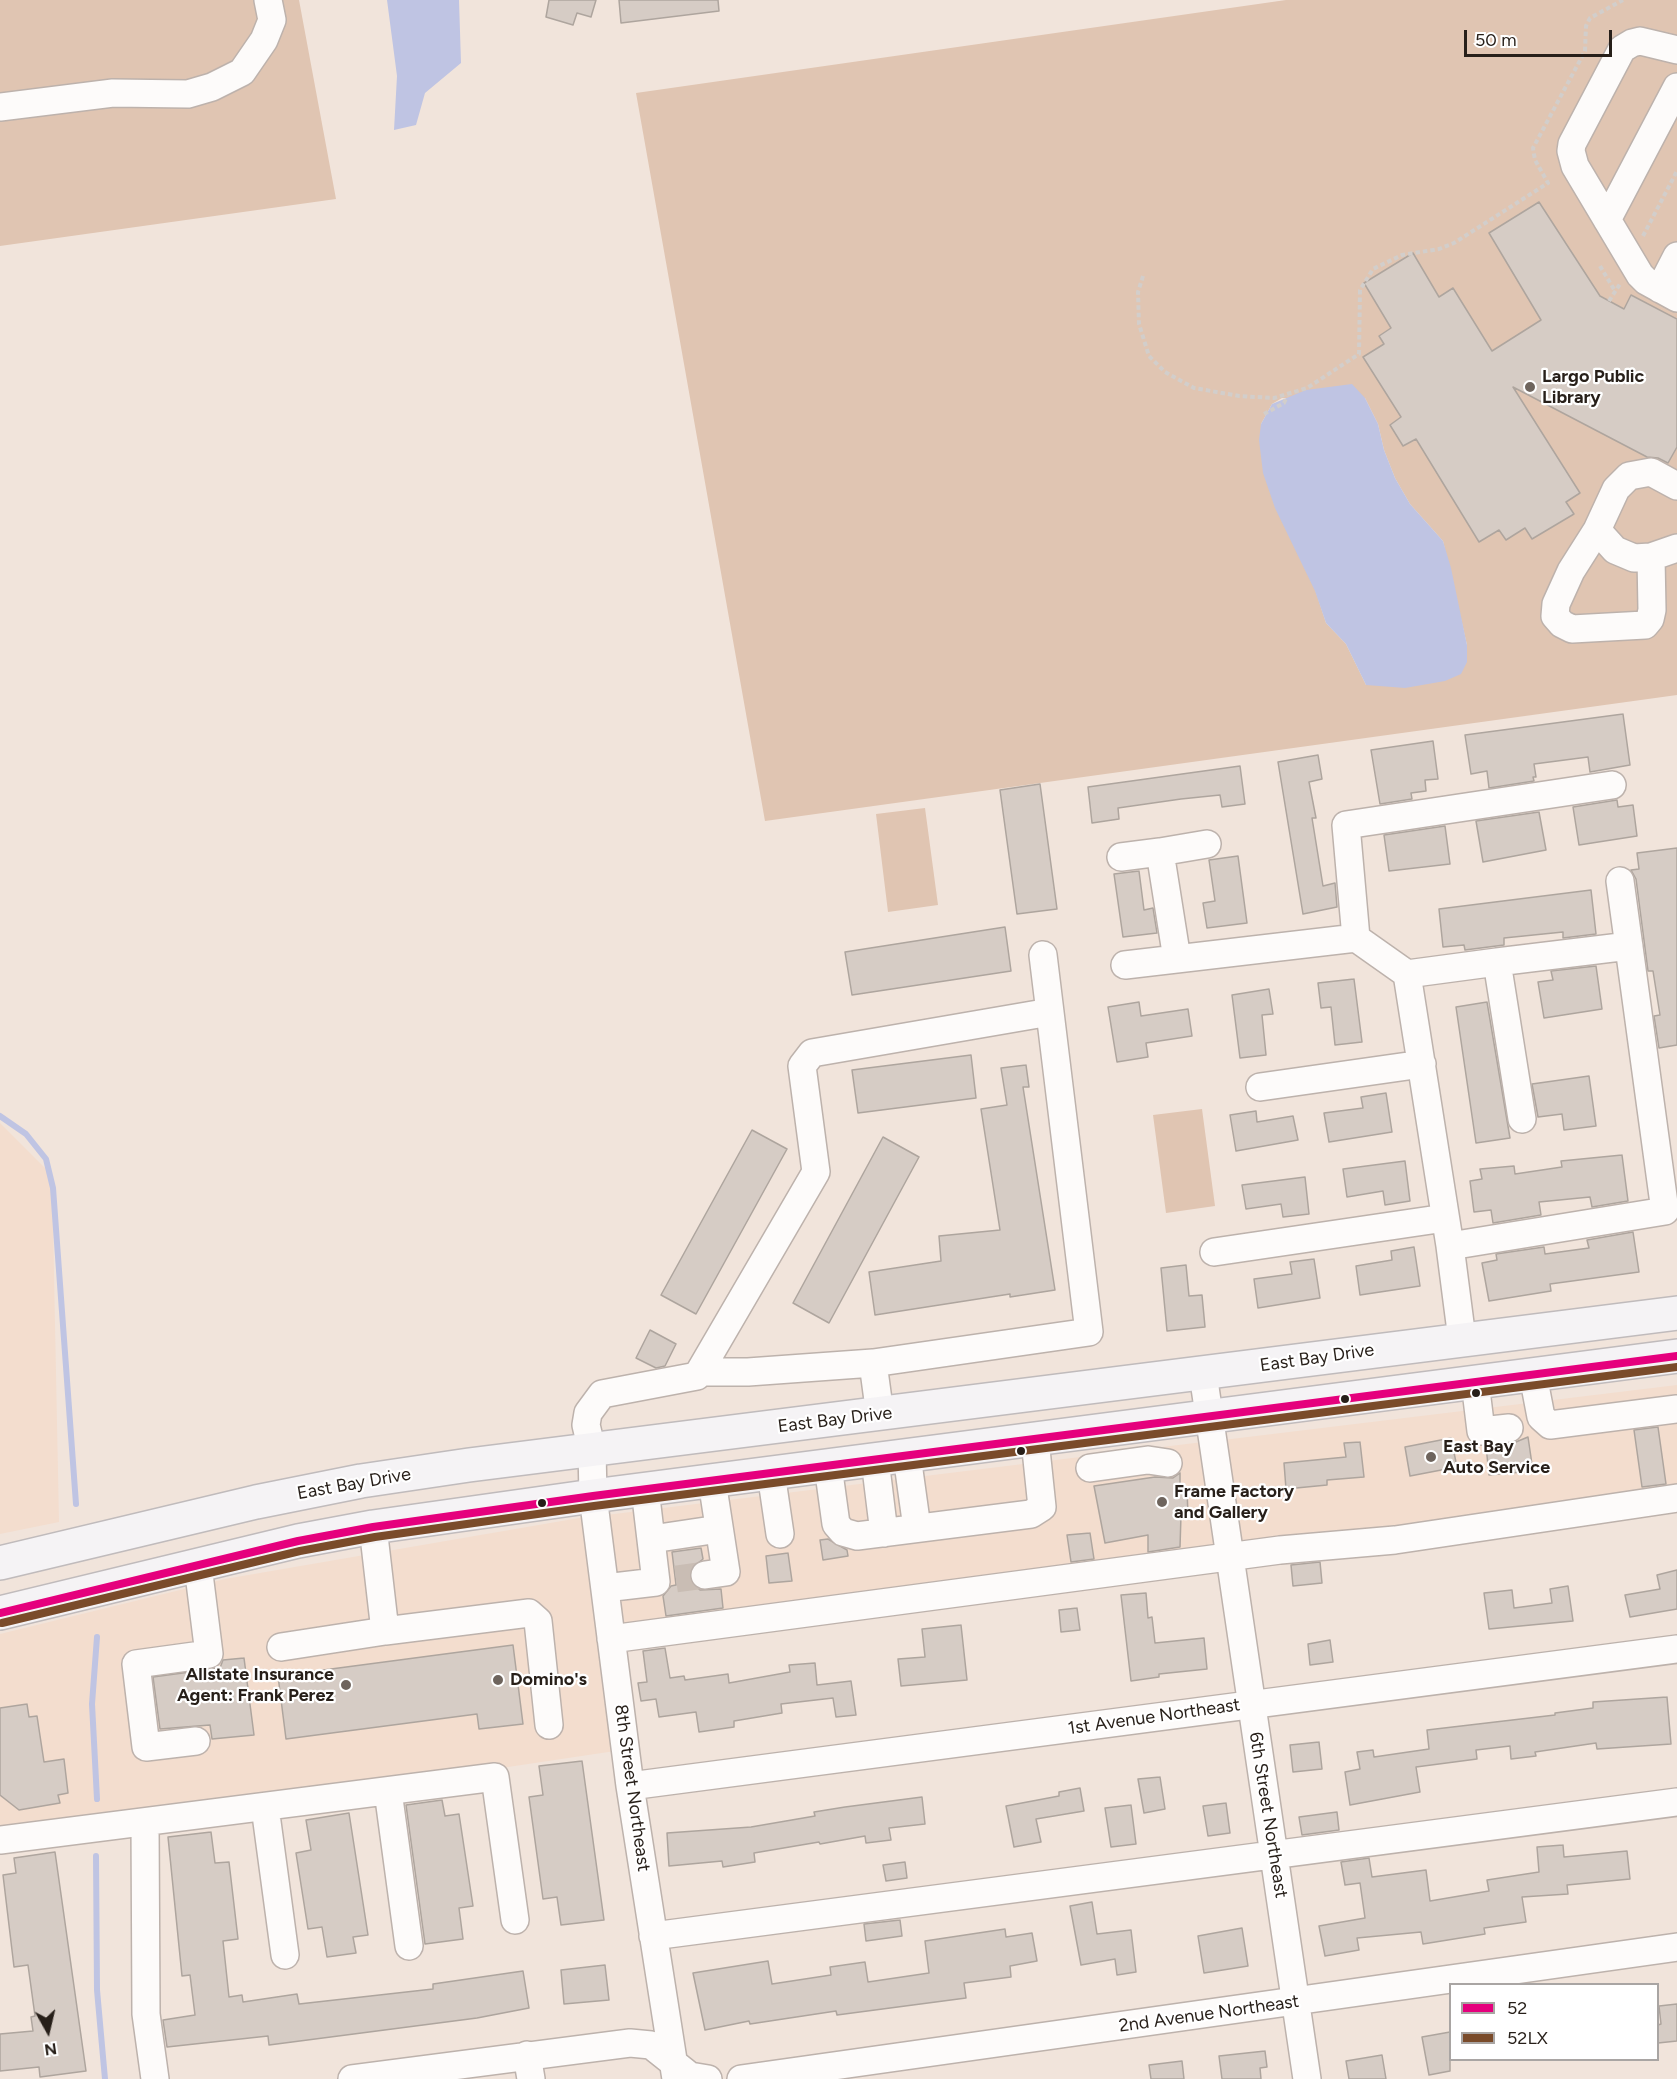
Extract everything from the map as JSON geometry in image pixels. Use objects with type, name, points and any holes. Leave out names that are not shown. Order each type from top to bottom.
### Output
[{"type":"main road","name":"East Bay Drive","points":[[0,1563],[256,1502],[361,1482],[592,1450],[1677,1313]]},
{"type":"main road","points":[[0,1613],[298,1541],[373,1527],[712,1480],[1210,1418],[1677,1356]]},
{"type":"street","points":[[0,107],[113,93],[188,94],[212,87],[242,72],[264,40],[272,20],[268,0]]},
{"type":"street","points":[[1677,50],[1640,41],[1632,42],[1622,50],[1572,144],[1575,166],[1640,275],[1669,293],[1677,255]]},
{"type":"street","points":[[1607,220],[1677,87]]},
{"type":"street","points":[[1651,557],[1652,610],[1645,625],[1572,630],[1555,616],[1556,604],[1571,571],[1597,530],[1616,489],[1629,476],[1651,472],[1677,486]]},
{"type":"street","points":[[1597,530],[1615,550],[1634,558],[1651,557],[1677,548]]},
{"type":"street","points":[[1356,938],[1346,825],[1612,785]]},
{"type":"street","points":[[1121,857],[1207,844]]},
{"type":"street","points":[[1160,852],[1177,959]]},
{"type":"street","points":[[1450,1246],[1665,1211],[1620,881]]},
{"type":"street","points":[[1125,965],[1356,938],[1407,974],[1629,946]]},
{"type":"street","points":[[699,1372],[816,1172],[802,1066],[812,1053],[1050,1012],[1043,955]]},
{"type":"street","points":[[1497,962],[1522,1119]]},
{"type":"street","points":[[1407,974],[1450,1246],[1462,1339]]},
{"type":"street","name":"8th Street Northeast","points":[[675,2072],[630,1786],[593,1496],[592,1450],[586,1425],[588,1413],[602,1394],[697,1376],[699,1372],[748,1372],[873,1363],[1089,1332],[1050,1012]]},
{"type":"street","points":[[1260,1087],[1422,1064]]},
{"type":"street","points":[[1214,1252],[1445,1218]]},
{"type":"street","points":[[873,1363],[880,1414]]},
{"type":"street","name":"6th Street Northeast","points":[[1203,1374],[1307,2079]]},
{"type":"street","points":[[1533,1375],[1541,1417],[1550,1425],[1677,1409]]},
{"type":"street","points":[[1474,1382],[1480,1431],[1509,1428]]},
{"type":"street","points":[[1104,1431],[1100,1466],[1158,1462],[1145,1426]]},
{"type":"street","points":[[828,1466],[836,1524],[843,1532],[857,1536],[884,1533],[1031,1514],[1042,1507],[1035,1440]]},
{"type":"street","points":[[907,1456],[916,1528]]},
{"type":"street","points":[[875,1460],[884,1533]]},
{"type":"street","points":[[771,1473],[780,1534]]},
{"type":"street","points":[[605,1588],[662,1566],[712,1554],[712,1480]]},
{"type":"street","points":[[645,1489],[662,1566]]},
{"type":"street","points":[[611,1639],[1230,1558],[1395,1540],[1677,1498]]},
{"type":"street","points":[[373,1527],[385,1631]]},
{"type":"street","points":[[196,1741],[146,1747],[136,1664],[209,1654],[198,1566]]},
{"type":"street","points":[[281,1647],[529,1613],[538,1621],[549,1725]]},
{"type":"street","name":"1st Avenue Northeast","points":[[630,1786],[1677,1649]]},
{"type":"street","points":[[0,1840],[495,1777],[515,1920]]},
{"type":"street","points":[[388,1791],[409,1946]]},
{"type":"street","points":[[653,1936],[1677,1802]]},
{"type":"street","points":[[265,1807],[285,1955]]},
{"type":"street","points":[[145,1822],[146,2014],[155,2079]]},
{"type":"street","name":"2nd Avenue Northeast","points":[[741,2079],[1677,1947]]},
{"type":"street","points":[[352,2079],[529,2067],[630,2043],[651,2045],[675,2072],[708,2079]]},
{"type":"path","points":[[1143,276],[1138,292],[1139,324],[1149,356],[1165,372],[1194,388],[1239,396],[1287,395],[1307,388],[1357,358],[1359,354],[1360,290],[1373,269],[1402,255],[1439,249],[1454,243],[1548,183],[1535,160],[1533,148],[1586,51],[1586,26],[1590,18],[1623,0]]},
{"type":"path","points":[[1642,238],[1677,171]]},
{"type":"path","points":[[1600,266],[1615,291]]},
{"type":"path","points":[[1609,301],[1624,278]]},
{"type":"path","points":[[1264,414],[1284,404],[1287,395]]},
{"type":"shaded area","points":[[0,0],[299,0],[336,199],[0,246]]},
{"type":"shaded area","points":[[1286,0],[1677,0],[1677,695],[765,821],[636,93]],"holes":[[[1282,398],[1365,398],[1378,424],[1384,450],[1395,478],[1410,504],[1443,541],[1467,645],[1366,685],[1346,644],[1326,623],[1261,424],[1272,404]]]},
{"type":"shaded area","points":[[925,808],[938,905],[888,912],[876,814]]},
{"type":"shaded area","points":[[1202,1109],[1215,1206],[1166,1213],[1153,1115]]},
{"type":"shaded area","points":[[0,1123],[52,1175],[59,1522],[0,1534]]},
{"type":"shaded area","points":[[1677,1385],[1677,1512],[1241,1564],[1223,1440]]},
{"type":"shaded area","points":[[1203,1442],[1221,1566],[622,1638],[606,1515]]},
{"type":"shaded area","points":[[585,1517],[601,1641],[597,1642],[615,1751],[0,1843],[0,1634],[225,1579]]},
{"type":"water","points":[[387,0],[459,0],[461,63],[425,93],[416,125],[394,130],[397,76]]},
{"type":"water","points":[[1352,384],[1365,398],[1378,424],[1384,450],[1395,478],[1410,504],[1443,541],[1467,645],[1467,662],[1461,674],[1445,681],[1405,688],[1366,685],[1346,644],[1326,623],[1315,591],[1275,508],[1263,473],[1259,440],[1261,424],[1272,404],[1306,390]]},
{"type":"building","points":[[549,0],[596,0],[591,17],[577,13],[573,25],[546,17]]},
{"type":"building","points":[[619,0],[718,0],[719,11],[621,23]]},
{"type":"building","name":"Largo Public Library","points":[[1539,202],[1600,296],[1624,309],[1631,295],[1677,319],[1677,447],[1668,463],[1658,458],[1647,457],[1513,387],[1580,493],[1566,502],[1574,514],[1532,539],[1525,528],[1506,540],[1499,530],[1479,542],[1416,439],[1403,446],[1390,425],[1401,417],[1363,357],[1384,344],[1379,336],[1391,328],[1364,283],[1413,253],[1439,297],[1453,288],[1492,351],[1541,320],[1489,233]]},
{"type":"building","points":[[1623,714],[1630,765],[1590,772],[1588,757],[1534,764],[1536,777],[1533,777],[1534,781],[1489,788],[1487,771],[1471,774],[1465,735]]},
{"type":"building","points":[[1433,741],[1438,779],[1425,780],[1426,791],[1411,793],[1412,799],[1380,804],[1371,750]]},
{"type":"building","points":[[1318,755],[1322,779],[1309,782],[1316,818],[1312,818],[1323,886],[1335,883],[1337,907],[1303,914],[1278,762]]},
{"type":"building","points":[[1240,766],[1245,804],[1222,807],[1220,795],[1181,799],[1118,808],[1119,819],[1092,823],[1088,787]]},
{"type":"building","points":[[1040,784],[1057,909],[1017,914],[1000,790]]},
{"type":"building","points":[[1617,800],[1618,807],[1633,805],[1637,836],[1579,845],[1573,807]]},
{"type":"building","points":[[1539,812],[1546,850],[1483,862],[1476,821]]},
{"type":"building","points":[[1445,826],[1450,864],[1389,871],[1384,835]]},
{"type":"building","points":[[1677,848],[1677,1045],[1659,1048],[1654,1016],[1660,1015],[1653,971],[1648,971],[1636,879],[1631,870],[1639,869],[1637,853]]},
{"type":"building","points":[[1238,856],[1247,923],[1207,928],[1203,903],[1215,901],[1209,860]]},
{"type":"building","points":[[1139,871],[1144,910],[1153,908],[1157,933],[1123,937],[1114,874]]},
{"type":"building","points":[[1591,890],[1596,934],[1563,938],[1563,932],[1504,938],[1504,945],[1465,950],[1464,945],[1443,947],[1439,909]]},
{"type":"building","points":[[1005,927],[1011,971],[852,995],[845,952]]},
{"type":"building","points":[[1596,966],[1602,1009],[1544,1018],[1538,982],[1553,980],[1551,971]]},
{"type":"building","points":[[1354,979],[1362,1042],[1335,1045],[1331,1007],[1321,1008],[1318,983]]},
{"type":"building","points":[[1269,989],[1273,1014],[1262,1015],[1266,1055],[1240,1058],[1232,995]]},
{"type":"building","points":[[1139,1002],[1141,1016],[1188,1009],[1192,1036],[1146,1043],[1148,1057],[1117,1062],[1108,1007]]},
{"type":"building","points":[[1487,1002],[1510,1138],[1476,1143],[1456,1007]]},
{"type":"building","points":[[971,1055],[976,1098],[858,1113],[852,1070]]},
{"type":"building","points":[[1026,1065],[1029,1087],[1023,1087],[1055,1290],[1010,1297],[1010,1294],[875,1315],[869,1272],[941,1261],[939,1236],[1000,1230],[981,1109],[1007,1105],[1001,1068]]},
{"type":"building","points":[[1589,1076],[1596,1126],[1564,1130],[1562,1114],[1538,1117],[1532,1084]]},
{"type":"building","points":[[1386,1093],[1392,1132],[1329,1142],[1324,1113],[1363,1108],[1361,1097]]},
{"type":"building","points":[[1256,1111],[1257,1122],[1293,1116],[1298,1140],[1236,1151],[1230,1115]]},
{"type":"building","points":[[752,1130],[787,1149],[696,1314],[661,1295]]},
{"type":"building","points":[[883,1137],[919,1157],[829,1323],[793,1303]]},
{"type":"building","points":[[1622,1155],[1628,1201],[1592,1207],[1590,1197],[1539,1202],[1541,1215],[1493,1223],[1491,1210],[1474,1212],[1470,1181],[1482,1179],[1480,1169],[1514,1166],[1515,1174],[1562,1167],[1561,1161]]},
{"type":"building","points":[[1405,1161],[1410,1201],[1385,1205],[1383,1191],[1347,1197],[1343,1169]]},
{"type":"building","points":[[1305,1177],[1309,1214],[1283,1217],[1281,1204],[1246,1209],[1242,1185]]},
{"type":"building","points":[[1633,1232],[1639,1272],[1550,1284],[1551,1291],[1489,1301],[1482,1263],[1497,1260],[1496,1254],[1544,1247],[1545,1254],[1589,1248],[1587,1240]]},
{"type":"building","points":[[1414,1247],[1420,1286],[1360,1295],[1356,1266],[1392,1260],[1391,1251]]},
{"type":"building","points":[[1314,1259],[1320,1298],[1258,1308],[1254,1279],[1292,1274],[1290,1262]]},
{"type":"building","points":[[1186,1265],[1189,1296],[1202,1295],[1205,1327],[1167,1331],[1161,1268]]},
{"type":"building","points":[[650,1330],[676,1344],[665,1366],[656,1368],[636,1358]]},
{"type":"building","points":[[1658,1427],[1666,1484],[1642,1487],[1634,1430]]},
{"type":"building","points":[[1528,1437],[1533,1471],[1489,1475],[1486,1446],[1511,1444]]},
{"type":"building","name":"East Bay Auto Service","points":[[1451,1438],[1457,1467],[1410,1476],[1405,1447]]},
{"type":"building","points":[[1360,1442],[1364,1477],[1327,1480],[1327,1485],[1286,1489],[1284,1463],[1346,1457],[1344,1443]]},
{"type":"building","points":[[1180,1473],[1180,1489],[1187,1490],[1188,1515],[1181,1515],[1180,1547],[1148,1552],[1148,1535],[1105,1543],[1094,1486],[1155,1477],[1173,1478]]},
{"type":"building","points":[[1090,1533],[1094,1559],[1071,1562],[1067,1535]]},
{"type":"building","points":[[828,1539],[847,1550],[848,1556],[823,1560],[820,1540]]},
{"type":"building","points":[[701,1548],[703,1559],[691,1569],[690,1578],[693,1585],[700,1590],[721,1589],[723,1608],[666,1616],[663,1596],[671,1586],[676,1585],[672,1552]]},
{"type":"building","points":[[788,1553],[792,1581],[769,1583],[766,1556]]},
{"type":"building","points":[[1320,1562],[1322,1583],[1293,1586],[1291,1565]]},
{"type":"building","points":[[1677,1570],[1677,1609],[1630,1617],[1625,1595],[1660,1589],[1657,1575]]},
{"type":"building","points":[[1568,1586],[1573,1621],[1489,1629],[1484,1593],[1512,1590],[1514,1608],[1552,1603],[1550,1589]]},
{"type":"building","points":[[1146,1593],[1148,1618],[1152,1617],[1155,1643],[1204,1638],[1207,1669],[1159,1674],[1159,1677],[1131,1681],[1121,1595]]},
{"type":"building","points":[[1077,1608],[1080,1630],[1061,1632],[1059,1610]]},
{"type":"building","points":[[961,1625],[967,1680],[901,1686],[898,1659],[925,1657],[922,1629]]},
{"type":"building","points":[[1330,1640],[1333,1662],[1310,1665],[1308,1644]]},
{"type":"building","points":[[513,1645],[523,1724],[479,1729],[477,1714],[286,1739],[278,1676]]},
{"type":"building","points":[[665,1648],[670,1678],[684,1676],[685,1680],[728,1674],[729,1683],[790,1672],[789,1665],[815,1663],[817,1685],[851,1681],[856,1715],[836,1717],[833,1698],[781,1704],[782,1713],[734,1721],[734,1727],[699,1732],[696,1712],[659,1717],[656,1699],[641,1701],[638,1683],[647,1682],[643,1651]]},
{"type":"building","points":[[244,1658],[254,1735],[212,1739],[210,1725],[160,1729],[153,1677],[220,1668],[223,1660]]},
{"type":"building","points":[[1667,1697],[1671,1744],[1597,1749],[1596,1743],[1535,1752],[1536,1756],[1511,1759],[1510,1746],[1476,1750],[1477,1759],[1416,1767],[1420,1792],[1350,1805],[1345,1772],[1360,1769],[1357,1752],[1373,1750],[1374,1757],[1429,1749],[1427,1730],[1555,1715],[1555,1713],[1593,1708],[1593,1702]]},
{"type":"building","points":[[27,1704],[29,1717],[37,1716],[44,1762],[64,1759],[68,1793],[58,1795],[60,1803],[19,1810],[0,1795],[0,1708]]},
{"type":"building","points":[[1319,1742],[1322,1769],[1293,1772],[1290,1745]]},
{"type":"building","points":[[582,1761],[604,1920],[561,1925],[557,1897],[543,1899],[529,1797],[543,1795],[539,1766]]},
{"type":"building","points":[[1160,1777],[1165,1809],[1144,1813],[1138,1779]]},
{"type":"building","points":[[1080,1788],[1084,1811],[1036,1819],[1041,1842],[1014,1847],[1006,1806],[1059,1796],[1059,1792]]},
{"type":"building","points":[[922,1797],[925,1824],[889,1828],[891,1840],[866,1843],[865,1836],[820,1844],[819,1842],[754,1853],[755,1862],[723,1867],[722,1861],[669,1866],[667,1833],[751,1827],[815,1816],[814,1812]]},
{"type":"building","points":[[442,1800],[445,1816],[459,1814],[473,1906],[459,1908],[463,1939],[425,1944],[406,1805]]},
{"type":"building","points":[[1226,1803],[1230,1833],[1208,1836],[1203,1806]]},
{"type":"building","points":[[1131,1805],[1136,1844],[1111,1847],[1105,1808]]},
{"type":"building","points":[[1337,1812],[1339,1830],[1302,1835],[1299,1817]]},
{"type":"building","points":[[349,1813],[368,1935],[353,1937],[356,1953],[327,1957],[322,1927],[308,1929],[296,1853],[311,1850],[306,1820]]},
{"type":"building","points":[[211,1832],[215,1863],[229,1862],[238,1939],[223,1941],[229,1997],[242,1995],[243,2002],[297,1994],[299,2004],[433,1989],[433,1984],[523,1971],[529,2008],[477,2018],[269,2045],[268,2036],[167,2047],[163,2020],[195,2015],[190,1975],[182,1976],[168,1837]]},
{"type":"building","points":[[1563,1845],[1564,1857],[1627,1851],[1630,1879],[1567,1885],[1568,1894],[1522,1897],[1526,1922],[1484,1928],[1485,1934],[1423,1944],[1421,1932],[1357,1938],[1359,1950],[1325,1956],[1319,1926],[1365,1918],[1360,1883],[1345,1885],[1341,1862],[1369,1858],[1372,1877],[1426,1870],[1430,1901],[1489,1891],[1487,1880],[1539,1872],[1537,1847]]},
{"type":"building","points":[[55,1852],[86,2071],[40,2077],[39,2067],[0,2071],[0,2034],[33,2031],[31,2017],[35,2016],[28,1965],[14,1967],[3,1875],[16,1873],[14,1858]]},
{"type":"building","points":[[905,1862],[907,1878],[886,1881],[883,1865]]},
{"type":"building","points":[[1092,1902],[1097,1934],[1131,1930],[1136,1972],[1117,1975],[1115,1959],[1081,1965],[1070,1906]]},
{"type":"building","points":[[900,1920],[902,1936],[866,1941],[864,1924]]},
{"type":"building","points":[[1242,1928],[1248,1966],[1204,1973],[1198,1936]]},
{"type":"building","points":[[1005,1929],[1006,1937],[1032,1933],[1037,1961],[1010,1966],[1011,1977],[964,1983],[966,1998],[837,2015],[836,2011],[750,2024],[749,2021],[705,2030],[693,1973],[768,1961],[772,1984],[831,1975],[830,1967],[865,1962],[868,1982],[929,1973],[925,1941]]},
{"type":"building","points":[[605,1965],[609,2000],[564,2004],[561,1970]]},
{"type":"building","points":[[1677,2004],[1677,2041],[1659,2043],[1659,2025],[1661,2024],[1659,2006]]},
{"type":"building","points":[[1449,2032],[1450,2071],[1429,2075],[1422,2037]]},
{"type":"building","points":[[1265,2051],[1267,2067],[1260,2068],[1261,2079],[1222,2079],[1219,2056]]},
{"type":"building","points":[[1382,2055],[1386,2079],[1349,2079],[1346,2061]]},
{"type":"building","points":[[1182,2061],[1184,2079],[1151,2079],[1149,2065]]},
{"type":"waterway","points":[[0,1116],[26,1134],[46,1159],[53,1188],[76,1504]]},
{"type":"waterway","points":[[97,1637],[92,1704],[97,1799]]},
{"type":"waterway","points":[[96,1856],[97,1990],[105,2079]]},
{"type":"tunnel","points":[[676,1579],[705,1575]]},
{"type":"transit line","name":"52","points":[[0,1613],[298,1541],[373,1527],[593,1496],[1677,1356]]},
{"type":"transit line","name":"52LX","points":[[2,1623],[300,1551],[375,1537],[594,1506],[1677,1367]]},
{"type":"place","name":"Largo Public Library","points":[[1530,387]]},
{"type":"place","name":"East Bay Auto Service","points":[[1431,1457]]},
{"type":"place","name":"Frame Factory and Gallery","points":[[1162,1502]]},
{"type":"place","name":"Domino's","points":[[498,1680]]},
{"type":"place","name":"Allstate Insurance Agent: Frank Perez","points":[[346,1685]]}]
